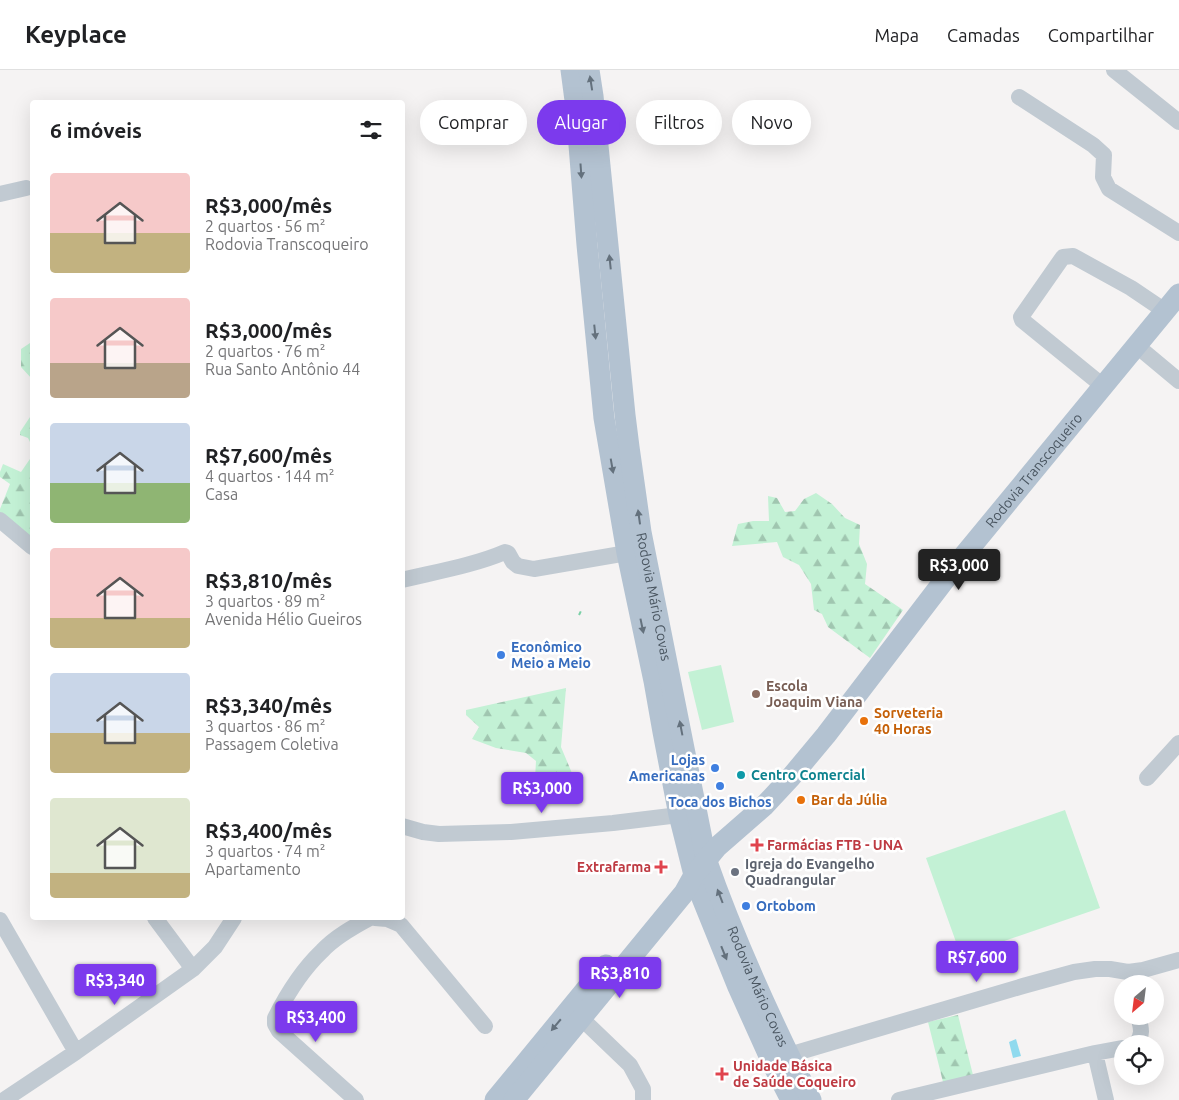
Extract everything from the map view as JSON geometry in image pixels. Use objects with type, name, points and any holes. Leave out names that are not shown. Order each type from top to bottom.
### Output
[{"type":"main road","name":"Rodovia Mário Covas","points":[[571,70],[576,108],[587,245],[614,417],[642,532],[700,867],[702,898],[738,987],[791,1100]]},
{"type":"main road","name":"Rodovia Mário Covas","points":[[589,70],[593,96],[614,417],[618,555],[654,681],[679,815],[700,867],[723,904],[771,1017],[811,1100]]},
{"type":"main road","name":"Rodovia Transcoqueiro","points":[[700,867],[717,847],[764,806],[791,777],[826,735],[956,565],[1179,294]]},
{"type":"main road","points":[[514,1100],[684,893],[700,867]]},
{"type":"main road","points":[[495,1100],[602,969],[678,882],[700,867]]},
{"type":"street","points":[[1114,70],[1179,122]]},
{"type":"street","points":[[1019,96],[1104,155],[1103,176],[1109,189],[1179,233]]},
{"type":"street","points":[[0,194],[26,188]]},
{"type":"street","points":[[1103,386],[1022,320],[1021,317],[1063,256],[1073,256],[1131,288],[1165,311]]},
{"type":"street","points":[[1137,346],[1179,381]]},
{"type":"street","points":[[0,520],[30,545]]},
{"type":"street","points":[[405,579],[465,565],[505,552],[508,553],[513,562],[518,566],[534,569],[618,555]]},
{"type":"street","points":[[1147,778],[1179,743]]},
{"type":"street","points":[[405,827],[439,834],[502,833],[679,815]]},
{"type":"street","points":[[0,920],[76,1052]]},
{"type":"street","points":[[157,920],[193,969]]},
{"type":"street","points":[[4,1100],[76,1052],[193,969],[216,947],[233,920]]},
{"type":"street","points":[[356,1100],[279,1031],[275,1024],[275,1018],[296,982],[322,950],[344,933],[367,920]]},
{"type":"street","points":[[389,920],[401,925],[485,1026]]},
{"type":"street","points":[[1134,975],[1143,970],[1179,960]]},
{"type":"street","points":[[789,1055],[1074,972],[1110,969],[1123,975]]},
{"type":"street","points":[[581,1018],[630,1065],[643,1089],[643,1100]]},
{"type":"street","points":[[900,1100],[1114,1050]]},
{"type":"street","points":[[1096,1053],[1106,1100]]},
{"type":"green space","points":[[30,343],[30,377],[21,367],[21,349]]},
{"type":"green space","points":[[30,417],[30,442],[28,438],[20,435]]},
{"type":"green space","points":[[30,459],[30,537],[0,514],[0,509],[10,484],[0,477],[3,464],[21,472]]},
{"type":"green space","points":[[816,493],[832,504],[845,518],[860,525],[859,544],[867,564],[865,584],[903,610],[870,658],[828,627],[822,614],[814,610],[811,584],[799,565],[783,557],[777,542],[732,546],[738,524],[753,521],[769,521],[768,496],[777,498],[785,512],[795,511],[804,499]]},
{"type":"green space","points":[[721,665],[734,722],[702,730],[688,672]]},
{"type":"green space","points":[[566,688],[561,747],[574,778],[562,782],[535,779],[536,761],[526,753],[496,748],[472,739],[479,727],[466,715],[466,710]]},
{"type":"green space","points":[[1065,810],[1100,908],[961,956],[926,858]]},
{"type":"green space","points":[[958,1015],[974,1079],[944,1086],[928,1022]]},
{"type":"water","points":[[1016,1039],[1021,1056],[1013,1058],[1009,1042]]},
{"type":"place","name":"Econômico Meio a Meio","points":[[501,655]]},
{"type":"place","name":"Escola Joaquim Viana","points":[[756,694]]},
{"type":"place","name":"Sorveteria 40 Horas","points":[[864,721]]},
{"type":"place","name":"Lojas Americanas","points":[[715,768]]},
{"type":"place","name":"Centro Comercial","points":[[741,775]]},
{"type":"place","name":"Toca dos Bichos","points":[[720,786]]},
{"type":"place","name":"Bar da Júlia","points":[[801,800]]},
{"type":"place","name":"Farmácias FTB - UNA","points":[[757,845]]},
{"type":"place","name":"Extrafarma","points":[[661,867]]},
{"type":"place","name":"Igreja do Evangelho Quadrangular","points":[[735,872]]},
{"type":"place","name":"Ortobom","points":[[746,906]]},
{"type":"place","name":"Unidade Básica de Saúde Coqueiro","points":[[722,1074]]}]
